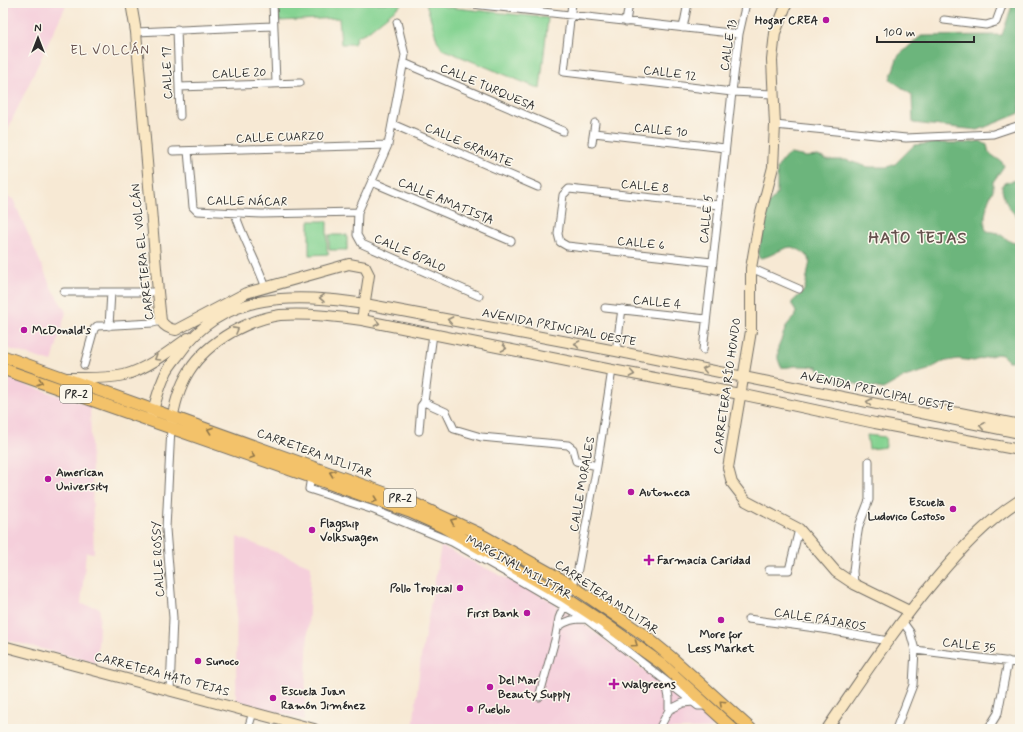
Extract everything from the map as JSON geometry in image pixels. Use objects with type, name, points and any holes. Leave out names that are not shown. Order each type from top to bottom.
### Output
[{"type":"main road","name":"CARRETERA EL VOLCÁN","points":[[131,3],[136,32],[161,321],[170,329],[176,330],[246,293],[350,264],[366,267],[369,275],[362,320]]},
{"type":"main road","name":"CARRETERA RÍO HONDO","points":[[787,3],[775,33],[772,60],[775,125],[773,167],[760,217],[751,268],[751,331],[728,468],[732,484],[746,500],[799,528],[836,572],[854,584],[909,611]]},
{"type":"main road","name":"AVENIDA PRINCIPAL OESTE","points":[[150,420],[166,372],[185,346],[201,329],[221,315],[250,304],[267,300],[326,298],[616,351],[1020,433]]},
{"type":"main road","points":[[171,427],[172,416],[186,376],[195,361],[204,351],[215,342],[245,325],[279,315],[303,314],[326,315],[362,320],[1020,450]]},
{"type":"main road","points":[[68,378],[106,378],[125,375],[145,366],[201,329]]},
{"type":"main road","name":"CARRETERA MILITAR","points":[[3,356],[68,378],[413,503],[480,534],[572,586],[644,636],[671,657],[751,729]]},
{"type":"main road","name":"CARRETERA MILITAR","points":[[3,369],[410,512],[443,527],[566,602],[604,623],[662,664],[733,729]]},
{"type":"main road","points":[[907,410],[936,410],[960,413],[1020,425]]},
{"type":"main road","points":[[997,446],[1020,455]]},
{"type":"main road","points":[[827,729],[909,611],[963,547],[1005,509],[1020,500]]},
{"type":"main road","name":"CARRETERA HATO TEJAS","points":[[3,646],[314,729]]},
{"type":"street","points":[[273,3],[276,83]]},
{"type":"street","points":[[463,3],[739,34]]},
{"type":"street","points":[[570,16],[572,3]]},
{"type":"street","points":[[626,22],[629,3]]},
{"type":"street","points":[[683,28],[688,3]]},
{"type":"street","name":"CALLE 13","points":[[732,92],[739,34],[746,3]]},
{"type":"street","points":[[944,20],[986,25],[996,22],[1003,3]]},
{"type":"street","name":"CALLE 12","points":[[570,16],[564,72],[732,92],[773,94]]},
{"type":"street","points":[[358,212],[388,145],[405,55],[397,22]]},
{"type":"street","points":[[136,32],[177,29],[273,26]]},
{"type":"street","name":"CALLE 17","points":[[177,29],[180,116]]},
{"type":"street","name":"CALLE TURQUESA","points":[[404,63],[563,131]]},
{"type":"street","name":"CALLE 20","points":[[179,87],[300,82]]},
{"type":"street","name":"CALLE 5","points":[[703,350],[732,92]]},
{"type":"street","points":[[592,143],[595,123]]},
{"type":"street","name":"CALLE GRANATE","points":[[392,124],[538,187]]},
{"type":"street","points":[[775,125],[906,138],[993,134],[1020,125]]},
{"type":"street","name":"CALLE 10","points":[[594,133],[725,148]]},
{"type":"street","name":"CALLE CUARZO","points":[[173,151],[388,145]]},
{"type":"street","name":"CALLE NÁCAR","points":[[188,151],[193,207],[202,212],[358,212]]},
{"type":"street","name":"CALLE AMATISTA","points":[[372,182],[511,241]]},
{"type":"street","name":"CALLE 8","points":[[566,246],[560,242],[558,234],[563,195],[570,189],[719,205]]},
{"type":"street","name":"CALLE ÓPALO","points":[[358,212],[357,235],[362,244],[479,296]]},
{"type":"street","points":[[235,213],[245,242],[259,268],[266,288]]},
{"type":"street","name":"CALLE 6","points":[[566,246],[712,262]]},
{"type":"street","points":[[751,268],[799,289]]},
{"type":"street","points":[[64,292],[158,292]]},
{"type":"street","points":[[109,326],[111,292]]},
{"type":"street","name":"CALLE 4","points":[[605,308],[706,318]]},
{"type":"street","points":[[616,351],[622,309]]},
{"type":"street","points":[[84,365],[94,329],[97,326],[153,323],[161,321]]},
{"type":"street","points":[[419,431],[421,406],[424,402],[433,334]]},
{"type":"street","name":"CALLE MORALES","points":[[539,697],[558,627],[559,618],[577,574],[597,466],[612,370]]},
{"type":"street","points":[[424,402],[446,412],[454,429],[481,437],[568,445],[574,449],[576,461],[597,466]]},
{"type":"street","name":"CALLE ROSSY","points":[[170,690],[173,618],[166,529],[171,427]]},
{"type":"street","points":[[854,584],[855,546],[859,526],[869,500],[869,461]]},
{"type":"street","points":[[769,570],[789,570],[799,528]]},
{"type":"street","name":"MARGINAL MILITAR","points":[[566,602],[698,706],[708,706]]},
{"type":"street","points":[[558,627],[567,620],[574,618],[586,619]]},
{"type":"street","name":"CALLE PÁJAROS","points":[[748,619],[823,629],[888,641]]},
{"type":"street","points":[[896,729],[913,685],[915,650],[910,632],[902,621]]},
{"type":"street","name":"CALLE 35","points":[[915,650],[1020,663]]},
{"type":"street","points":[[988,729],[998,713],[1008,661]]},
{"type":"street","points":[[659,729],[669,710],[669,698],[666,682]]},
{"type":"street","points":[[669,710],[683,703],[693,702]]},
{"type":"street","points":[[248,729],[252,712]]},
{"type":"shaded area","points":[[3,3],[67,3],[3,142]]},
{"type":"shaded area","points":[[3,195],[13,199],[52,289],[66,312],[52,362],[3,347]]},
{"type":"shaded area","name":"American University","points":[[3,377],[90,406],[94,553],[86,552],[81,604],[100,608],[97,663],[3,639]]},
{"type":"shaded area","points":[[237,537],[311,566],[304,720],[236,700]]},
{"type":"shaded area","points":[[441,546],[548,599],[577,619],[662,684],[714,720],[711,729],[413,729],[421,657]]},
{"type":"green space","points":[[279,3],[403,3],[367,32],[357,36],[354,44],[341,44],[339,18],[279,21]]},
{"type":"green space","points":[[426,3],[439,3],[446,7],[548,18],[540,89],[442,49],[437,40]]},
{"type":"green space","points":[[1013,3],[1020,3],[1020,113],[978,130],[913,123],[912,95],[890,79],[898,56],[921,36],[1002,35]]},
{"type":"green space","points":[[980,141],[987,145],[989,153],[1002,162],[1004,166],[993,182],[993,190],[988,201],[985,216],[985,228],[987,231],[998,233],[1011,242],[1020,244],[1020,358],[1008,361],[1002,355],[997,354],[974,361],[958,359],[942,362],[928,370],[904,377],[883,389],[824,378],[817,367],[781,367],[778,359],[778,347],[787,325],[795,316],[796,312],[792,302],[803,292],[805,288],[810,261],[802,252],[791,247],[763,258],[759,258],[758,255],[767,205],[777,193],[777,168],[787,155],[791,154],[806,157],[818,156],[828,160],[846,160],[868,167],[888,167],[895,164],[914,145],[935,143],[968,143]]},
{"type":"green space","points":[[1020,179],[1020,218],[1016,216],[1007,204],[1003,194],[1002,185],[1006,182]]},
{"type":"green space","points":[[309,221],[327,221],[327,251],[329,254],[309,255]]},
{"type":"green space","points":[[329,235],[347,235],[347,250],[329,250]]},
{"type":"green space","points":[[867,435],[885,437],[886,447],[869,449]]},
{"type":"place","name":"Hogar CREA","points":[[826,20]]},
{"type":"place","name":"McDonald's","points":[[24,330]]},
{"type":"place","name":"American University","points":[[48,479]]},
{"type":"place","name":"Automeca","points":[[631,492]]},
{"type":"place","name":"Escuela Ludovico Costoso","points":[[953,509]]},
{"type":"place","name":"Flagship Volkswagen","points":[[312,530]]},
{"type":"place","name":"Farmacia Caridad","points":[[649,560]]},
{"type":"place","name":"Pollo Tropical","points":[[460,588]]},
{"type":"place","name":"First Bank","points":[[527,613]]},
{"type":"place","name":"More for Less Market","points":[[721,620]]},
{"type":"place","name":"Sunoco","points":[[198,661]]},
{"type":"place","name":"Walgreens","points":[[614,684]]},
{"type":"place","name":"Del Mar Beauty Supply","points":[[490,687]]},
{"type":"place","name":"Escuela Juan Ramón Jiménez","points":[[273,698]]},
{"type":"place","name":"Pueblo","points":[[470,709]]},
{"type":"district","name":"EL VOLCÁN","points":[[110,49]]},
{"type":"district","name":"HATO TEJAS","points":[[918,237]]}]
